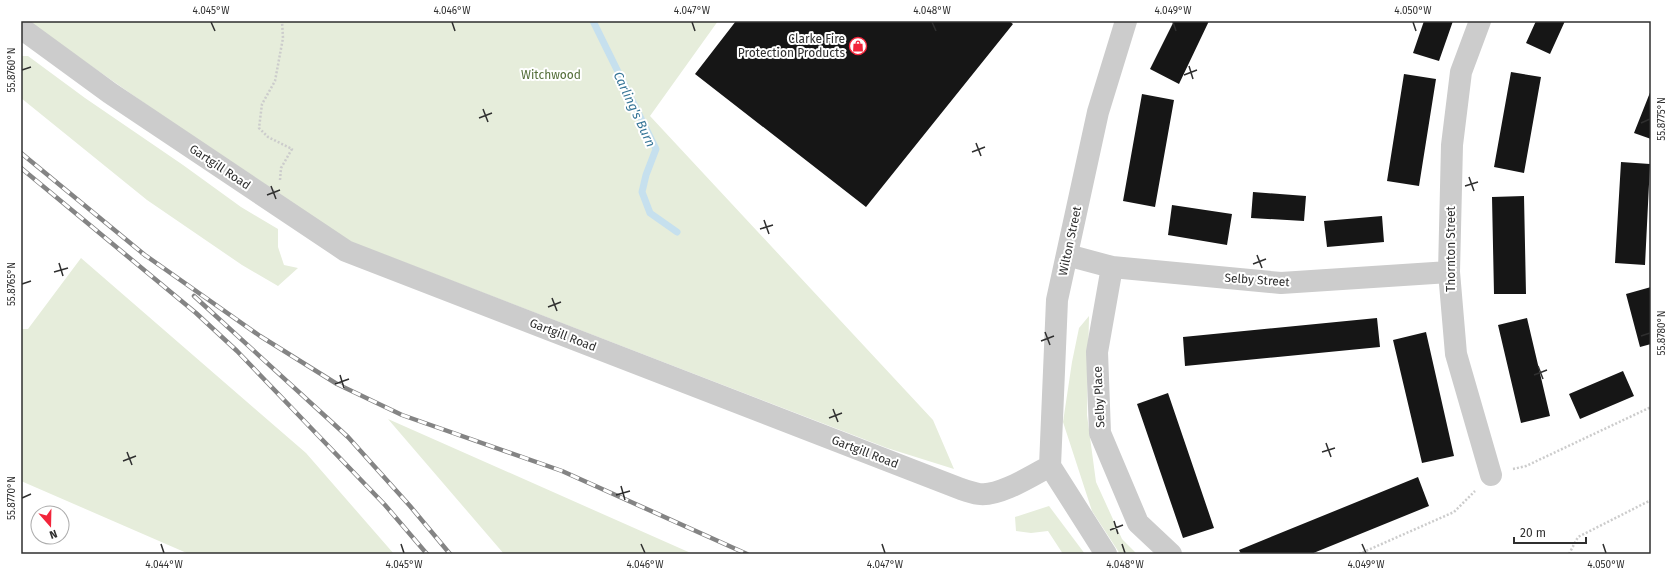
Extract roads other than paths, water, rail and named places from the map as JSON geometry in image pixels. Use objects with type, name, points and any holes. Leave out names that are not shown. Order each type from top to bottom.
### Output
[{"type":"street","name":"Wilton Street","points":[[1050,466],[1057,300],[1098,112],[1126,21]]},
{"type":"street","name":"Thornton Street","points":[[1480,21],[1461,72],[1452,145],[1449,272],[1456,354],[1491,475]]},
{"type":"street","name":"Gartgill Road","points":[[21,28],[110,93],[346,251],[961,489],[981,494],[999,491],[1050,466]]},
{"type":"street","name":"Selby Street","points":[[1067,255],[1112,267],[1281,283],[1449,272]]},
{"type":"street","name":"Selby Place","points":[[1112,267],[1097,352],[1100,433],[1138,523],[1172,554]]},
{"type":"street","points":[[1050,466],[1106,554]]},
{"type":"waterway","name":"Carling's Burn","points":[[593,21],[656,149],[646,175],[642,192],[650,213],[677,232]]},
{"type":"railway","points":[[21,153],[146,256]]},
{"type":"railway","points":[[21,168],[196,313],[237,351],[385,505],[427,554]]},
{"type":"railway","points":[[142,253],[260,336],[337,384],[402,415],[562,471],[747,554]]},
{"type":"railway","points":[[194,296],[348,437],[410,506],[450,554]]},
{"type":"place","name":"Clarke Fire Protection Products","points":[[858,46]]},
{"type":"park label","name":"Witchwood","points":[[551,75]]}]
